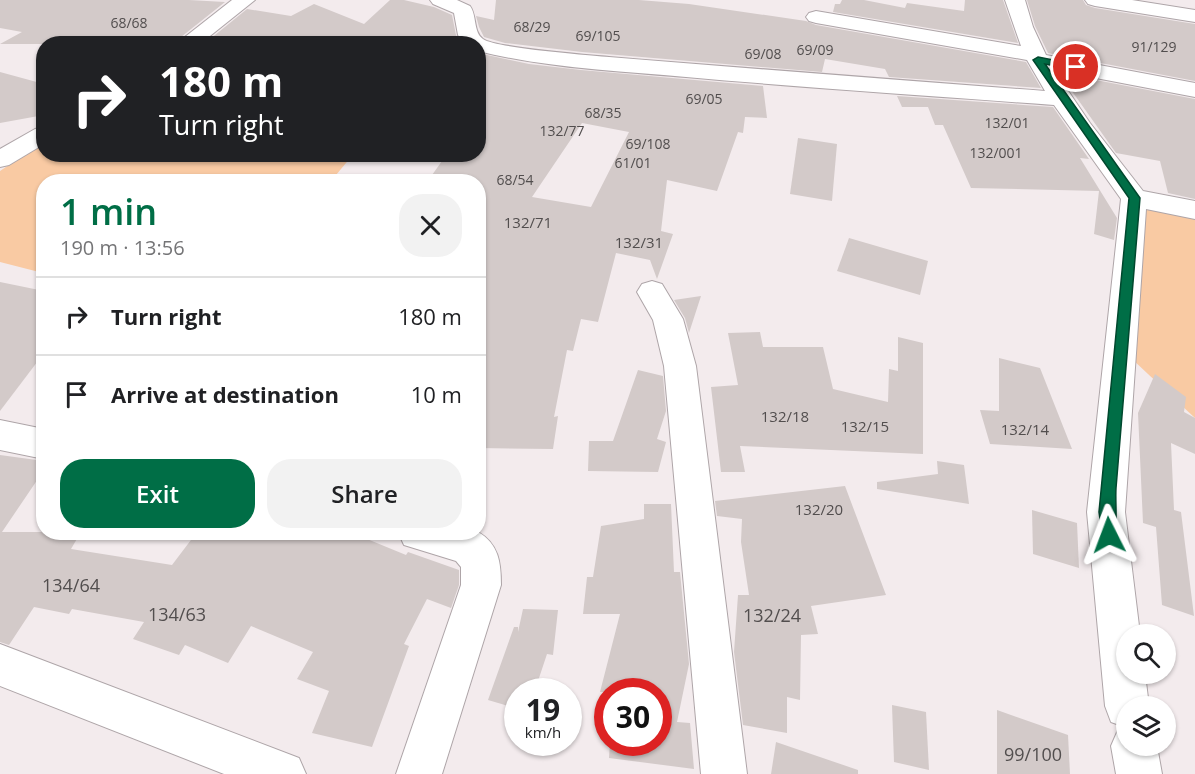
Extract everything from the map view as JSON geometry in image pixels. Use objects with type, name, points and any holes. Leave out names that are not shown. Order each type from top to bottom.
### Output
[{"type":"street","points":[[197,36],[245,0]]},
{"type":"street","points":[[440,0],[463,10],[469,36]]},
{"type":"street","points":[[1015,0],[1019,20],[1036,57],[1134,198],[1106,512],[1126,696]]},
{"type":"street","points":[[1095,0],[1195,16]]},
{"type":"street","points":[[816,17],[1036,57],[1195,90]]},
{"type":"street","points":[[486,47],[499,51],[572,60],[798,80],[1063,99]]},
{"type":"street","points":[[0,159],[36,139]]},
{"type":"street","points":[[1134,198],[1195,210]]},
{"type":"street","points":[[652,292],[668,319],[680,366],[724,774]]},
{"type":"street","points":[[0,435],[36,442]]},
{"type":"street","points":[[419,774],[481,585],[480,560],[468,546],[446,540]]},
{"type":"street","points":[[0,665],[283,774]]},
{"type":"street","points":[[1136,756],[1139,774]]},
{"type":"shaded area","points":[[36,147],[36,162],[347,162],[337,174],[36,174],[36,271],[0,262],[0,171]]},
{"type":"shaded area","points":[[1144,205],[1195,214],[1195,418],[1132,359]]},
{"type":"building","points":[[0,0],[225,2],[182,36],[36,36],[36,44],[0,44],[22,32],[0,28]]},
{"type":"building","points":[[390,0],[404,0],[434,7],[452,15],[457,36],[214,36],[247,9],[291,16],[314,4],[364,24]]},
{"type":"building","points":[[496,0],[639,0],[689,4],[806,21],[816,25],[1026,62],[1041,88],[889,77],[885,69],[825,59],[822,72],[582,52],[505,43],[484,36],[476,16],[494,20]]},
{"type":"building","points":[[842,0],[864,0],[905,8],[907,3],[964,11],[965,0],[1003,0],[1018,43],[833,12],[835,4],[840,4]]},
{"type":"building","points":[[1027,0],[1083,0],[1086,5],[1095,8],[1195,24],[1195,81],[1048,53],[1035,26]]},
{"type":"building","points":[[486,55],[529,64],[581,70],[763,86],[767,118],[745,117],[743,133],[738,132],[717,191],[667,180],[661,231],[673,234],[657,279],[650,260],[616,253],[598,322],[581,319],[573,351],[567,350],[554,417],[558,416],[553,449],[486,448],[486,174],[433,174],[441,162],[486,162]],"holes":[[[582,123],[629,132],[591,207],[532,197]]]},
{"type":"building","points":[[0,72],[36,82],[36,116],[0,123]]},
{"type":"building","points":[[1059,73],[1195,99],[1195,199],[1168,193],[1160,161],[1116,153]]},
{"type":"building","points":[[897,96],[1053,107],[1089,159],[1080,158],[1117,218],[1114,240],[1094,234],[1099,191],[971,188],[943,125],[935,125],[928,107],[902,107]]},
{"type":"building","points":[[798,138],[837,144],[832,201],[790,194]]},
{"type":"building","points":[[849,238],[928,261],[920,295],[837,271]]},
{"type":"building","points":[[0,282],[36,289],[36,364],[0,411]]},
{"type":"building","points":[[701,296],[689,333],[685,318],[674,300]]},
{"type":"building","points":[[760,332],[763,347],[823,347],[833,389],[888,402],[889,369],[898,371],[898,337],[923,343],[923,454],[740,446],[745,472],[721,472],[711,387],[738,385],[728,333]]},
{"type":"building","points":[[999,358],[1040,368],[1072,449],[990,444],[980,410],[999,411]]},
{"type":"building","points":[[638,370],[663,376],[666,411],[657,439],[666,442],[658,472],[588,471],[589,441],[613,441]]},
{"type":"building","points":[[1155,374],[1186,397],[1184,412],[1195,418],[1195,454],[1171,443],[1174,510],[1181,512],[1194,616],[1162,605],[1156,527],[1143,523],[1138,413]]},
{"type":"building","points":[[0,455],[36,460],[36,482],[2,532],[36,532],[36,540],[76,540],[71,549],[172,565],[191,540],[369,540],[406,555],[408,552],[459,570],[459,585],[451,608],[427,599],[404,644],[409,646],[372,747],[312,733],[329,691],[297,679],[313,652],[251,626],[228,663],[185,645],[179,655],[133,639],[144,622],[72,609],[69,614],[34,607],[9,645],[0,642]]},
{"type":"building","points":[[937,461],[964,465],[969,504],[877,489],[877,482],[938,474]]},
{"type":"building","points":[[845,486],[886,595],[811,606],[818,634],[801,635],[800,700],[787,697],[787,733],[743,725],[734,652],[738,595],[749,595],[741,542],[742,519],[717,516],[715,501]]},
{"type":"building","points":[[644,504],[671,504],[674,572],[680,572],[689,664],[677,722],[690,723],[694,769],[609,758],[609,756],[672,756],[672,678],[604,678],[620,614],[583,614],[587,577],[593,577],[601,526],[644,519]]},
{"type":"building","points":[[1032,510],[1077,523],[1079,568],[1033,554]]},
{"type":"building","points":[[523,609],[558,610],[553,655],[547,654],[539,678],[504,678],[504,705],[488,700],[514,627],[518,627],[518,632]]},
{"type":"building","points":[[892,705],[926,712],[929,770],[894,762]]},
{"type":"building","points":[[997,710],[1068,735],[1070,774],[997,774]]},
{"type":"building","points":[[776,742],[858,770],[858,774],[771,774]]},
{"type":"route","points":[[1076,67],[1038,60],[1134,198],[1106,512],[1109,535]]}]
